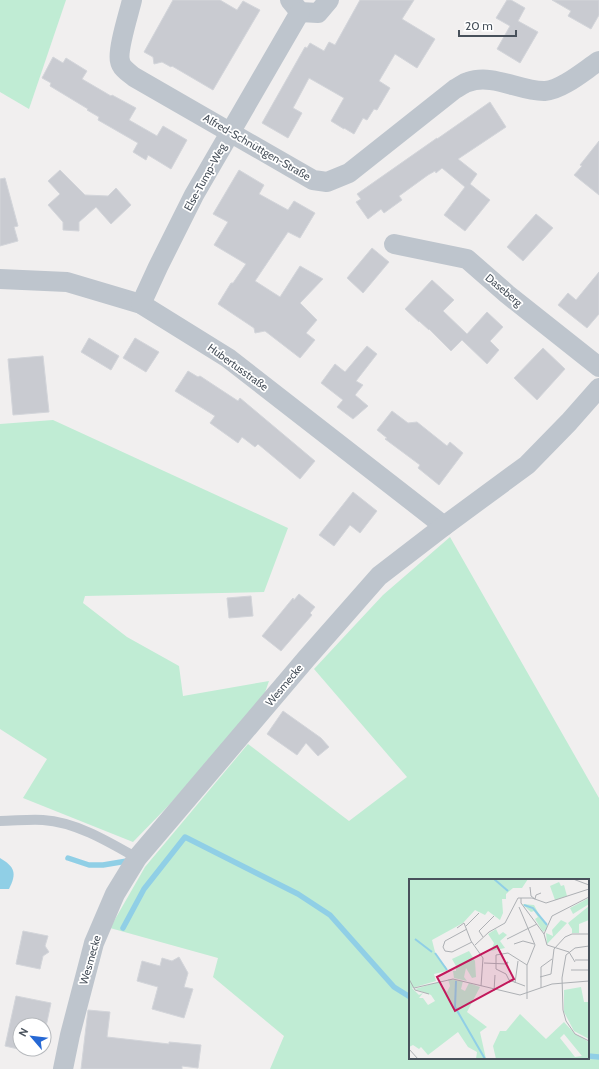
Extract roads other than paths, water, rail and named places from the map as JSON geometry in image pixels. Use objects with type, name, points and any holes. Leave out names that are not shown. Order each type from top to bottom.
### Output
[{"type":"street","name":"Alfred-Schnüttgen-Straße","points":[[132,0],[120,51],[120,62],[125,70],[134,77],[313,180],[328,182],[349,173],[455,89],[468,81],[499,81],[545,91],[565,84],[599,61]]},
{"type":"street","name":"Else-Tump-Weg","points":[[141,304],[194,195],[230,132],[295,6],[318,12],[329,0]]},
{"type":"street","name":"Daseberg","points":[[394,244],[468,259],[507,294],[599,367]]},
{"type":"street","name":"Hubertusstraße","points":[[0,279],[67,282],[141,304],[228,358],[444,526]]},
{"type":"street","points":[[444,526],[527,465],[569,422],[599,388]]},
{"type":"street","name":"Wesmecke","points":[[64,1069],[70,1034],[94,942],[115,894],[137,858],[306,659],[379,576],[444,526]]},
{"type":"lane","points":[[0,821],[44,820],[62,823],[101,837],[137,858]]},
{"type":"water","points":[[0,858],[9,864],[13,871],[14,875],[9,889],[0,889]]},
{"type":"waterway","points":[[123,928],[144,889],[185,837],[298,894],[330,915],[394,987],[409,996]]},
{"type":"waterway","points":[[68,858],[89,865],[103,865],[127,861]]},
{"type":"waterway","points":[[589,1056],[599,1057]]}]
